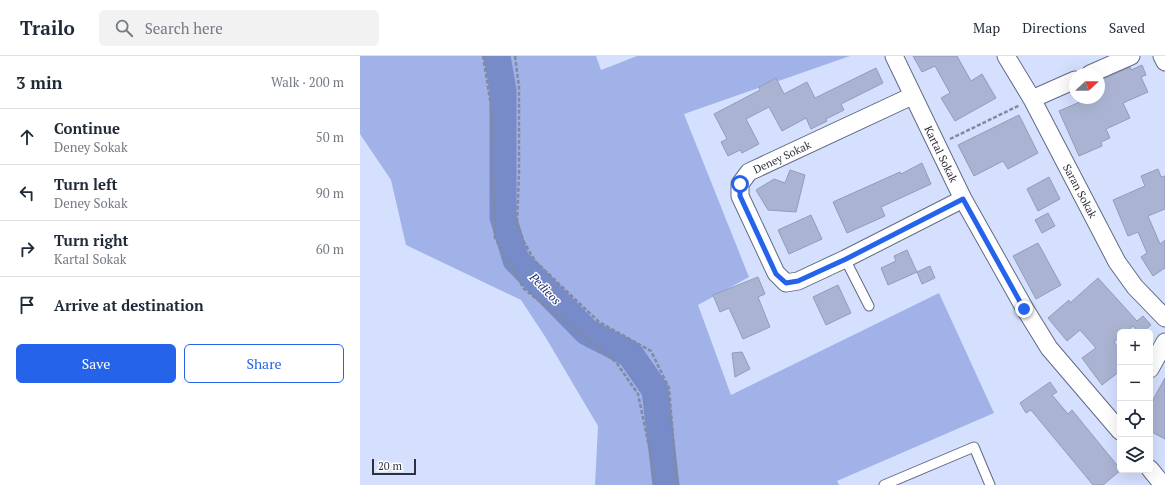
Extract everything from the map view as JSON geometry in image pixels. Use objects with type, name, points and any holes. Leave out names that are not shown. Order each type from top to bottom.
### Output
[{"type":"street","name":"Kartal Sokak","points":[[894,56],[963,199],[1024,309],[1049,348],[1117,424]]},
{"type":"street","name":"Saran Sokak","points":[[1006,56],[1032,99],[1117,262],[1136,287],[1165,318]]},
{"type":"street","points":[[1104,68],[1131,56]]},
{"type":"street","points":[[1162,56],[1165,62]]},
{"type":"street","points":[[1032,99],[1069,83]]},
{"type":"street","name":"Deney Sokak","points":[[912,96],[749,172],[740,184],[740,196],[776,274],[786,283],[798,281],[846,259],[963,199]]},
{"type":"street","points":[[1152,365],[1165,342]]},
{"type":"lane","points":[[846,259],[869,306]]},
{"type":"lane","points":[[884,485],[974,447],[990,485]]},
{"type":"path","points":[[483,56],[491,106],[495,238],[524,289],[616,362],[638,394],[651,456],[654,485]]},
{"type":"path","points":[[515,56],[519,87],[519,172],[517,223],[524,242],[535,261],[599,322],[652,351],[669,388],[677,485]]},
{"type":"path","points":[[937,145],[1032,99]]},
{"type":"shaded area","points":[[360,56],[596,56],[601,70],[637,56],[850,56],[684,114],[749,277],[698,305],[731,395],[939,293],[994,413],[837,481],[839,485],[595,485],[598,426],[546,338],[521,300],[406,245],[391,180],[360,134]]},
{"type":"building","points":[[913,56],[957,56],[971,81],[982,74],[996,98],[955,121],[941,98],[950,93],[935,66],[922,72]]},
{"type":"building","points":[[1142,65],[1146,75],[1141,77],[1148,92],[1123,103],[1130,118],[1106,129],[1110,138],[1101,142],[1102,146],[1079,156],[1059,111],[1075,104],[1105,104],[1105,78],[1130,67],[1131,70]]},
{"type":"building","points":[[876,68],[883,83],[841,104],[844,110],[811,129],[806,118],[782,131],[769,107],[746,119],[759,144],[742,153],[740,150],[728,156],[721,142],[727,139],[714,114],[760,90],[759,87],[776,78],[784,94],[807,82],[815,98]]},
{"type":"building","points":[[1019,115],[1038,153],[1008,169],[1003,161],[974,176],[958,145]]},
{"type":"building","points":[[922,163],[931,184],[881,207],[885,216],[847,233],[833,202],[900,172],[901,174]]},
{"type":"building","points":[[1158,169],[1161,177],[1165,176],[1165,209],[1148,216],[1160,244],[1165,240],[1165,268],[1153,276],[1141,257],[1147,253],[1138,232],[1128,236],[1113,200],[1145,186],[1141,176]]},
{"type":"building","points":[[790,170],[805,175],[796,212],[768,210],[756,190],[774,179],[785,183]]},
{"type":"building","points":[[1049,177],[1060,199],[1038,211],[1027,189]]},
{"type":"building","points":[[1048,213],[1055,226],[1042,233],[1035,220]]},
{"type":"building","points":[[811,215],[822,239],[789,254],[778,230]]},
{"type":"building","points":[[1038,243],[1061,285],[1036,299],[1013,256]]},
{"type":"building","points":[[907,250],[917,272],[888,285],[881,268],[896,261],[894,256]]},
{"type":"building","points":[[930,266],[935,278],[922,284],[917,272]]},
{"type":"building","points":[[758,277],[765,294],[758,297],[770,327],[743,339],[729,308],[720,312],[713,295]]},
{"type":"building","points":[[1098,278],[1137,321],[1143,316],[1151,325],[1146,329],[1136,329],[1133,326],[1130,329],[1117,329],[1117,340],[1114,342],[1117,346],[1117,373],[1102,385],[1082,358],[1096,348],[1080,330],[1067,341],[1048,318],[1069,300],[1070,303]]},
{"type":"building","points":[[838,285],[851,313],[826,325],[813,297]]},
{"type":"building","points":[[742,352],[750,369],[735,377],[732,353]]},
{"type":"building","points":[[1165,378],[1165,439],[1153,433],[1153,400]]},
{"type":"building","points":[[1050,382],[1057,392],[1052,395],[1068,414],[1072,410],[1117,465],[1117,473],[1103,485],[1093,485],[1031,410],[1026,413],[1020,403]]},
{"type":"waterway","name":"Pedieos","points":[[497,56],[503,90],[503,217],[516,260],[587,332],[630,354],[655,390],[666,485]]},
{"type":"route","points":[[740,184],[740,196],[776,274],[786,283],[798,281],[846,259],[963,199],[1024,309]]}]
